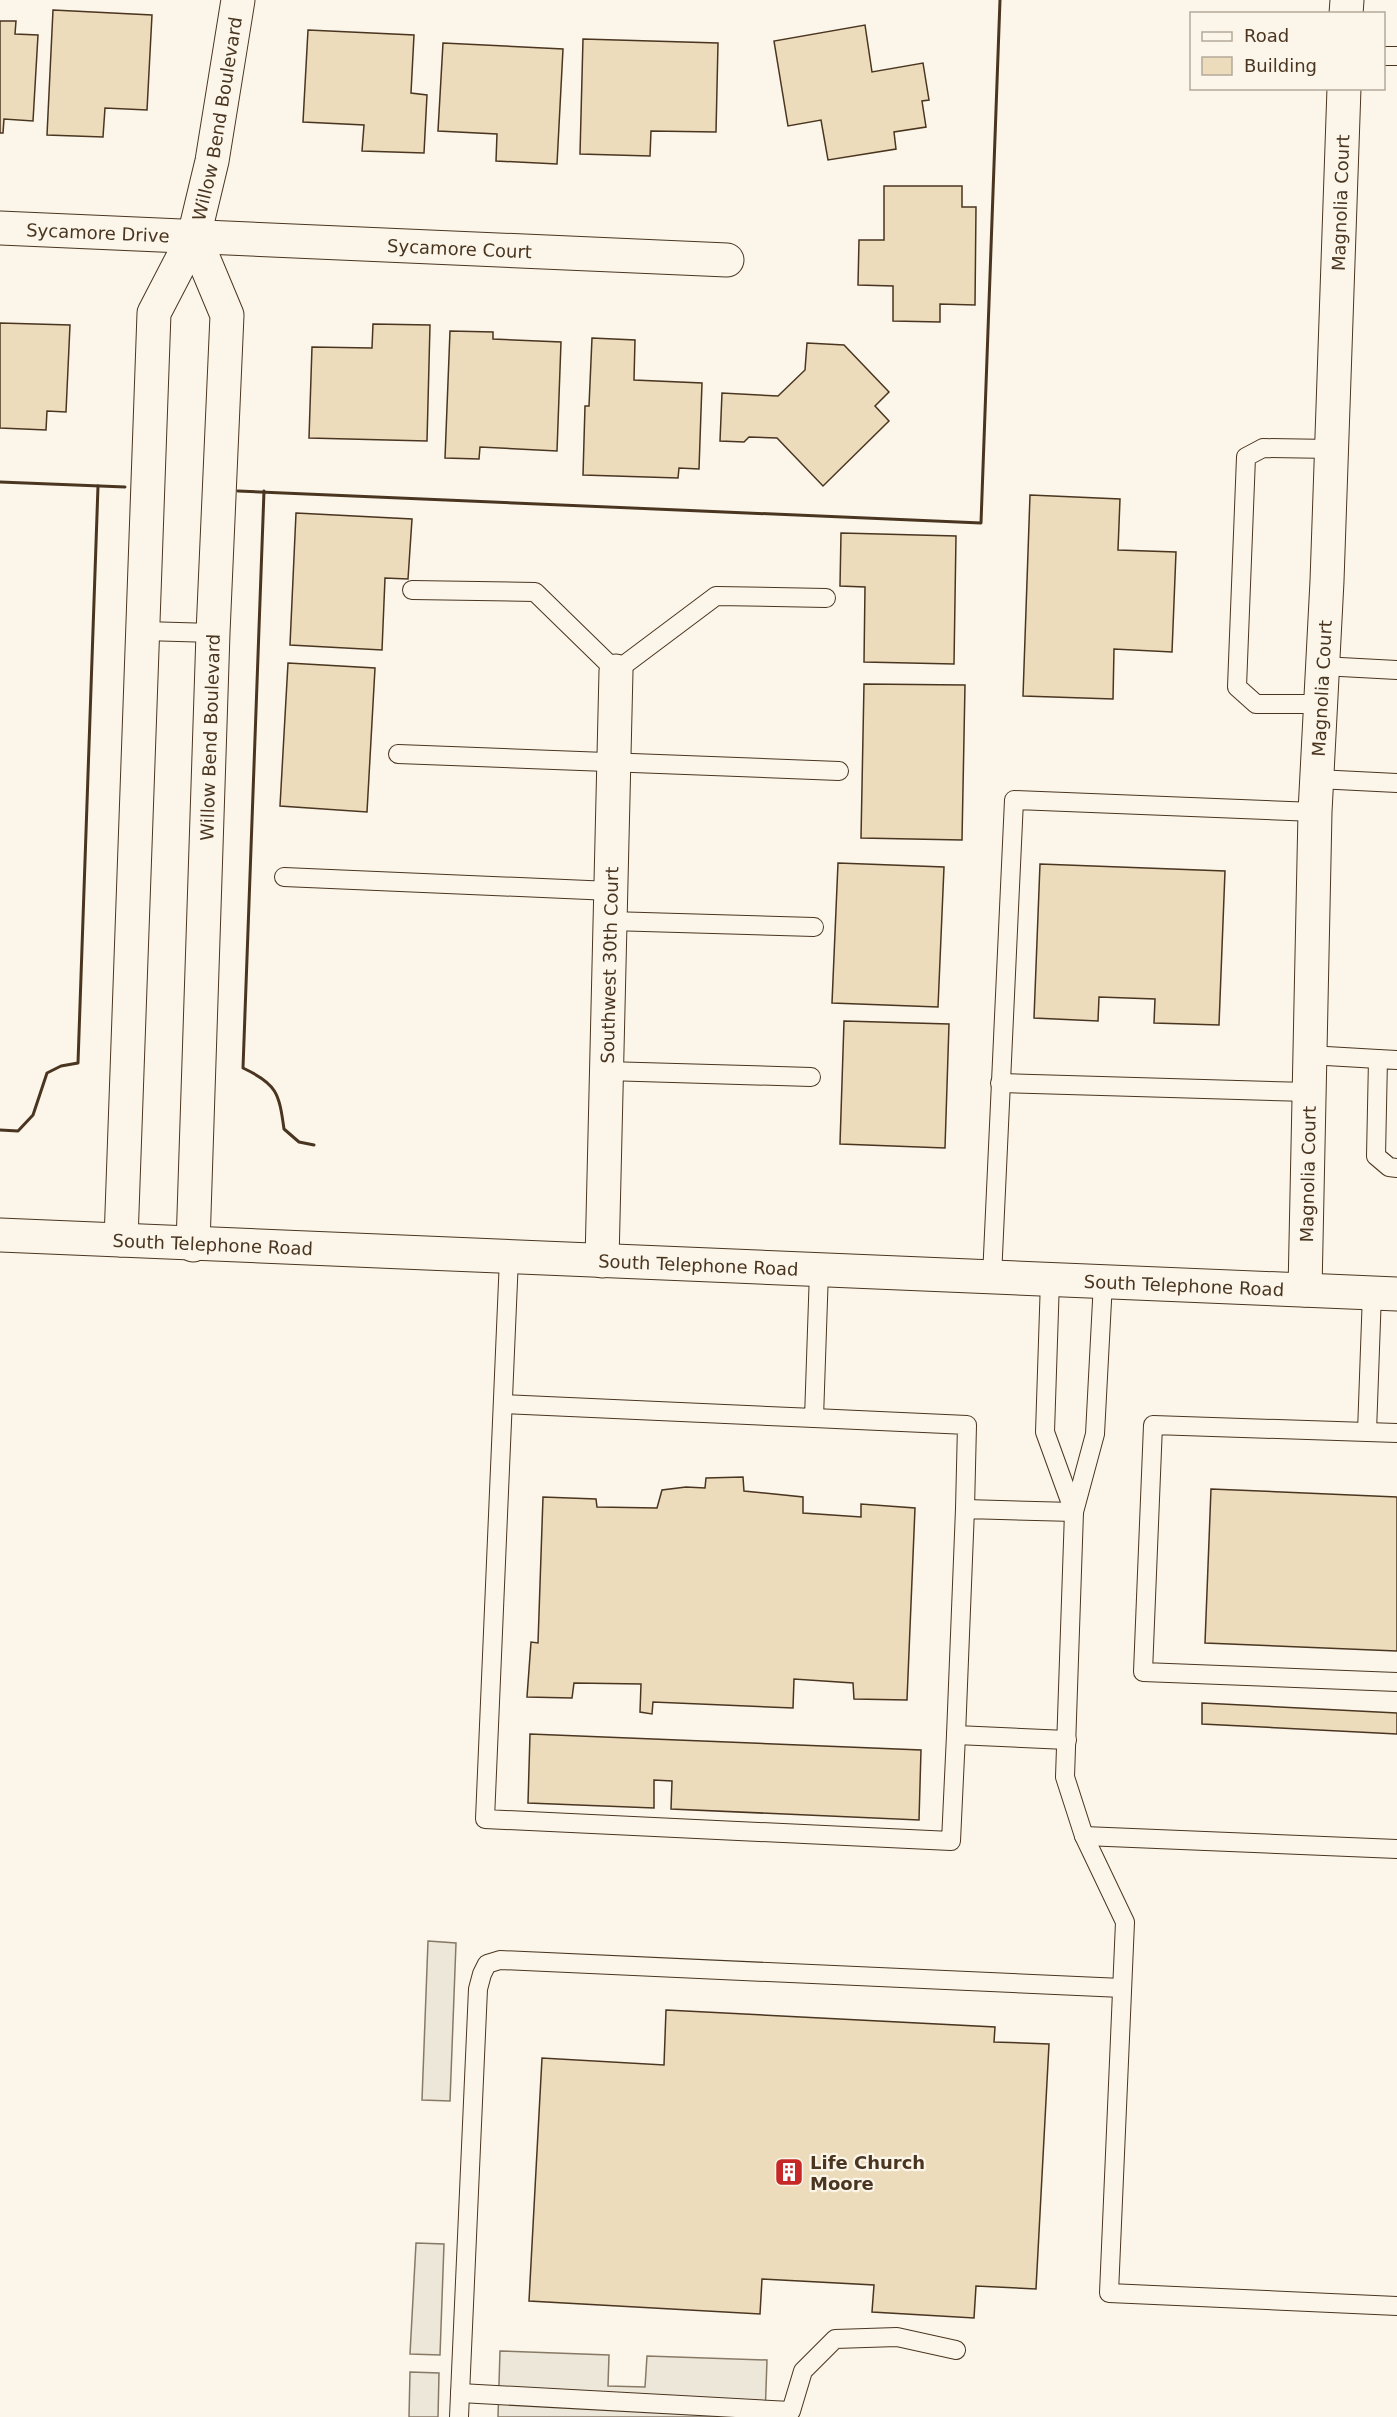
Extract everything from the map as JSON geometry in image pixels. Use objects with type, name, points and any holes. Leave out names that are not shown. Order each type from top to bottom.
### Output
[{"type":"street","name":"Willow Bend Boulevard","points":[[121,1240],[154,313],[194,236],[212,161],[238,0]]},
{"type":"street","name":"Magnolia Court","points":[[1305,1290],[1315,812],[1332,449],[1344,90]]},
{"type":"street","name":"Sycamore Drive","points":[[0,228],[194,236]]},
{"type":"street","name":"Willow Bend Boulevard","points":[[193,1245],[213,633],[227,315],[194,236]]},
{"type":"street","name":"Sycamore Court","points":[[194,236],[727,260]]},
{"type":"street","name":"Southwest 30th Court","points":[[602,1262],[616,671]]},
{"type":"street","name":"South Telephone Road","points":[[0,1235],[1385,1294]]},
{"type":"lane","points":[[1320,704],[1257,704],[1237,687],[1246,457],[1263,448],[1332,449]]},
{"type":"lane","points":[[412,590],[535,592],[616,671],[716,596],[826,598]]},
{"type":"lane","points":[[144,631],[213,633]]},
{"type":"lane","points":[[1322,666],[1397,670]]},
{"type":"lane","points":[[398,754],[839,771]]},
{"type":"lane","points":[[1317,779],[1397,783]]},
{"type":"lane","points":[[992,1277],[1014,800],[1315,812]]},
{"type":"lane","points":[[284,877],[814,927]]},
{"type":"lane","points":[[1310,1055],[1397,1060]]},
{"type":"lane","points":[[1378,1059],[1376,1156],[1389,1167],[1397,1167]]},
{"type":"lane","points":[[606,1071],[811,1077]]},
{"type":"lane","points":[[1000,1083],[1308,1092]]},
{"type":"lane","points":[[502,1404],[967,1425],[951,1841],[486,1819],[502,1404],[509,1258]]},
{"type":"lane","points":[[814,1418],[819,1271]]},
{"type":"lane","points":[[1050,1280],[1045,1432],[1074,1512]]},
{"type":"lane","points":[[1103,1282],[1095,1434],[1074,1512],[1065,1777],[1084,1836],[1125,1922],[1109,2293],[1397,2306]]},
{"type":"lane","points":[[1367,1432],[1385,1294]]},
{"type":"lane","points":[[1397,1433],[1153,1425],[1143,1672],[1397,1682]]},
{"type":"lane","points":[[965,1509],[1074,1512]]},
{"type":"lane","points":[[956,1735],[1067,1740]]},
{"type":"lane","points":[[1084,1836],[1397,1849]]},
{"type":"lane","points":[[459,2417],[478,1989],[482,1974],[488,1964],[500,1960],[1122,1988]]},
{"type":"lane","points":[[460,2393],[793,2414],[803,2371],[835,2339],[897,2337],[956,2350]]},
{"type":"shaded area","points":[[428,1941],[456,1943],[450,2101],[422,2100]]},
{"type":"shaded area","points":[[416,2243],[444,2244],[440,2355],[410,2354]]},
{"type":"shaded area","points":[[500,2351],[609,2355],[608,2386],[645,2387],[647,2356],[767,2360],[765,2417],[498,2417]]},
{"type":"shaded area","points":[[410,2372],[439,2373],[438,2417],[409,2417]]},
{"type":"building","points":[[53,10],[152,15],[147,110],[105,108],[103,137],[47,135]]},
{"type":"building","points":[[0,21],[16,21],[15,34],[38,35],[33,121],[4,119],[3,133],[0,133]]},
{"type":"building","points":[[865,25],[872,72],[923,63],[929,100],[922,101],[926,127],[894,132],[896,149],[828,160],[821,120],[788,126],[774,41]]},
{"type":"building","points":[[308,30],[414,35],[411,93],[427,95],[424,153],[362,151],[364,125],[303,122]]},
{"type":"building","points":[[583,39],[718,43],[716,132],[651,131],[650,156],[580,154]]},
{"type":"building","points":[[443,43],[563,49],[557,164],[496,161],[497,134],[438,131]]},
{"type":"building","points":[[884,186],[962,186],[962,207],[976,207],[975,305],[940,304],[940,322],[893,321],[893,286],[858,285],[859,240],[884,240]]},
{"type":"building","points":[[0,323],[70,325],[66,412],[47,411],[46,430],[0,428]]},
{"type":"building","points":[[373,324],[430,325],[427,441],[309,438],[312,347],[372,348]]},
{"type":"building","points":[[450,331],[493,332],[493,339],[561,342],[557,451],[480,447],[479,459],[445,458]]},
{"type":"building","points":[[592,338],[635,340],[634,380],[702,383],[699,469],[679,468],[678,478],[583,475],[585,406],[589,406]]},
{"type":"building","points":[[807,343],[844,345],[889,392],[875,406],[889,421],[823,486],[777,438],[749,437],[744,442],[720,441],[722,393],[778,396],[805,370]]},
{"type":"building","points":[[1030,495],[1120,499],[1118,550],[1176,552],[1172,652],[1114,649],[1113,699],[1023,696]]},
{"type":"building","points":[[296,513],[412,519],[408,579],[385,578],[382,650],[290,645]]},
{"type":"building","points":[[841,533],[956,536],[954,664],[864,662],[865,587],[840,586]]},
{"type":"building","points":[[288,663],[375,668],[367,812],[280,806]]},
{"type":"building","points":[[864,684],[965,685],[962,840],[861,838]]},
{"type":"building","points":[[838,863],[944,867],[938,1007],[832,1003]]},
{"type":"building","points":[[1040,864],[1225,871],[1219,1025],[1154,1023],[1155,999],[1099,997],[1098,1021],[1034,1018]]},
{"type":"building","points":[[844,1021],[949,1024],[945,1148],[840,1144]]},
{"type":"building","points":[[743,1477],[744,1491],[803,1497],[803,1513],[861,1517],[861,1504],[915,1508],[907,1700],[854,1699],[853,1683],[794,1679],[793,1708],[653,1702],[652,1714],[640,1712],[641,1684],[574,1683],[572,1698],[527,1697],[531,1642],[538,1643],[543,1497],[596,1499],[597,1507],[657,1508],[662,1490],[686,1487],[705,1488],[706,1478]]},
{"type":"building","points":[[1211,1489],[1397,1497],[1397,1651],[1205,1643]]},
{"type":"building","points":[[1202,1703],[1397,1713],[1397,1734],[1202,1724]]},
{"type":"building","points":[[530,1734],[921,1750],[919,1820],[671,1809],[672,1781],[654,1780],[654,1808],[528,1803]]},
{"type":"building","name":"Life Church Moore","points":[[666,2010],[995,2027],[994,2042],[1049,2044],[1036,2289],[976,2286],[974,2318],[872,2312],[874,2285],[762,2279],[760,2314],[529,2301],[542,2058],[664,2065]]},
{"type":"wall","points":[[238,491],[981,523],[1000,0]]},
{"type":"wall","points":[[0,482],[125,487]]},
{"type":"wall","points":[[0,1130],[18,1131],[33,1115],[47,1073],[61,1066],[78,1063],[98,486]]},
{"type":"wall","points":[[264,491],[243,1068],[270,1085],[278,1098],[284,1129],[299,1142],[314,1145]]},
{"type":"place","name":"Life Church Moore","points":[[789,2172]]}]
